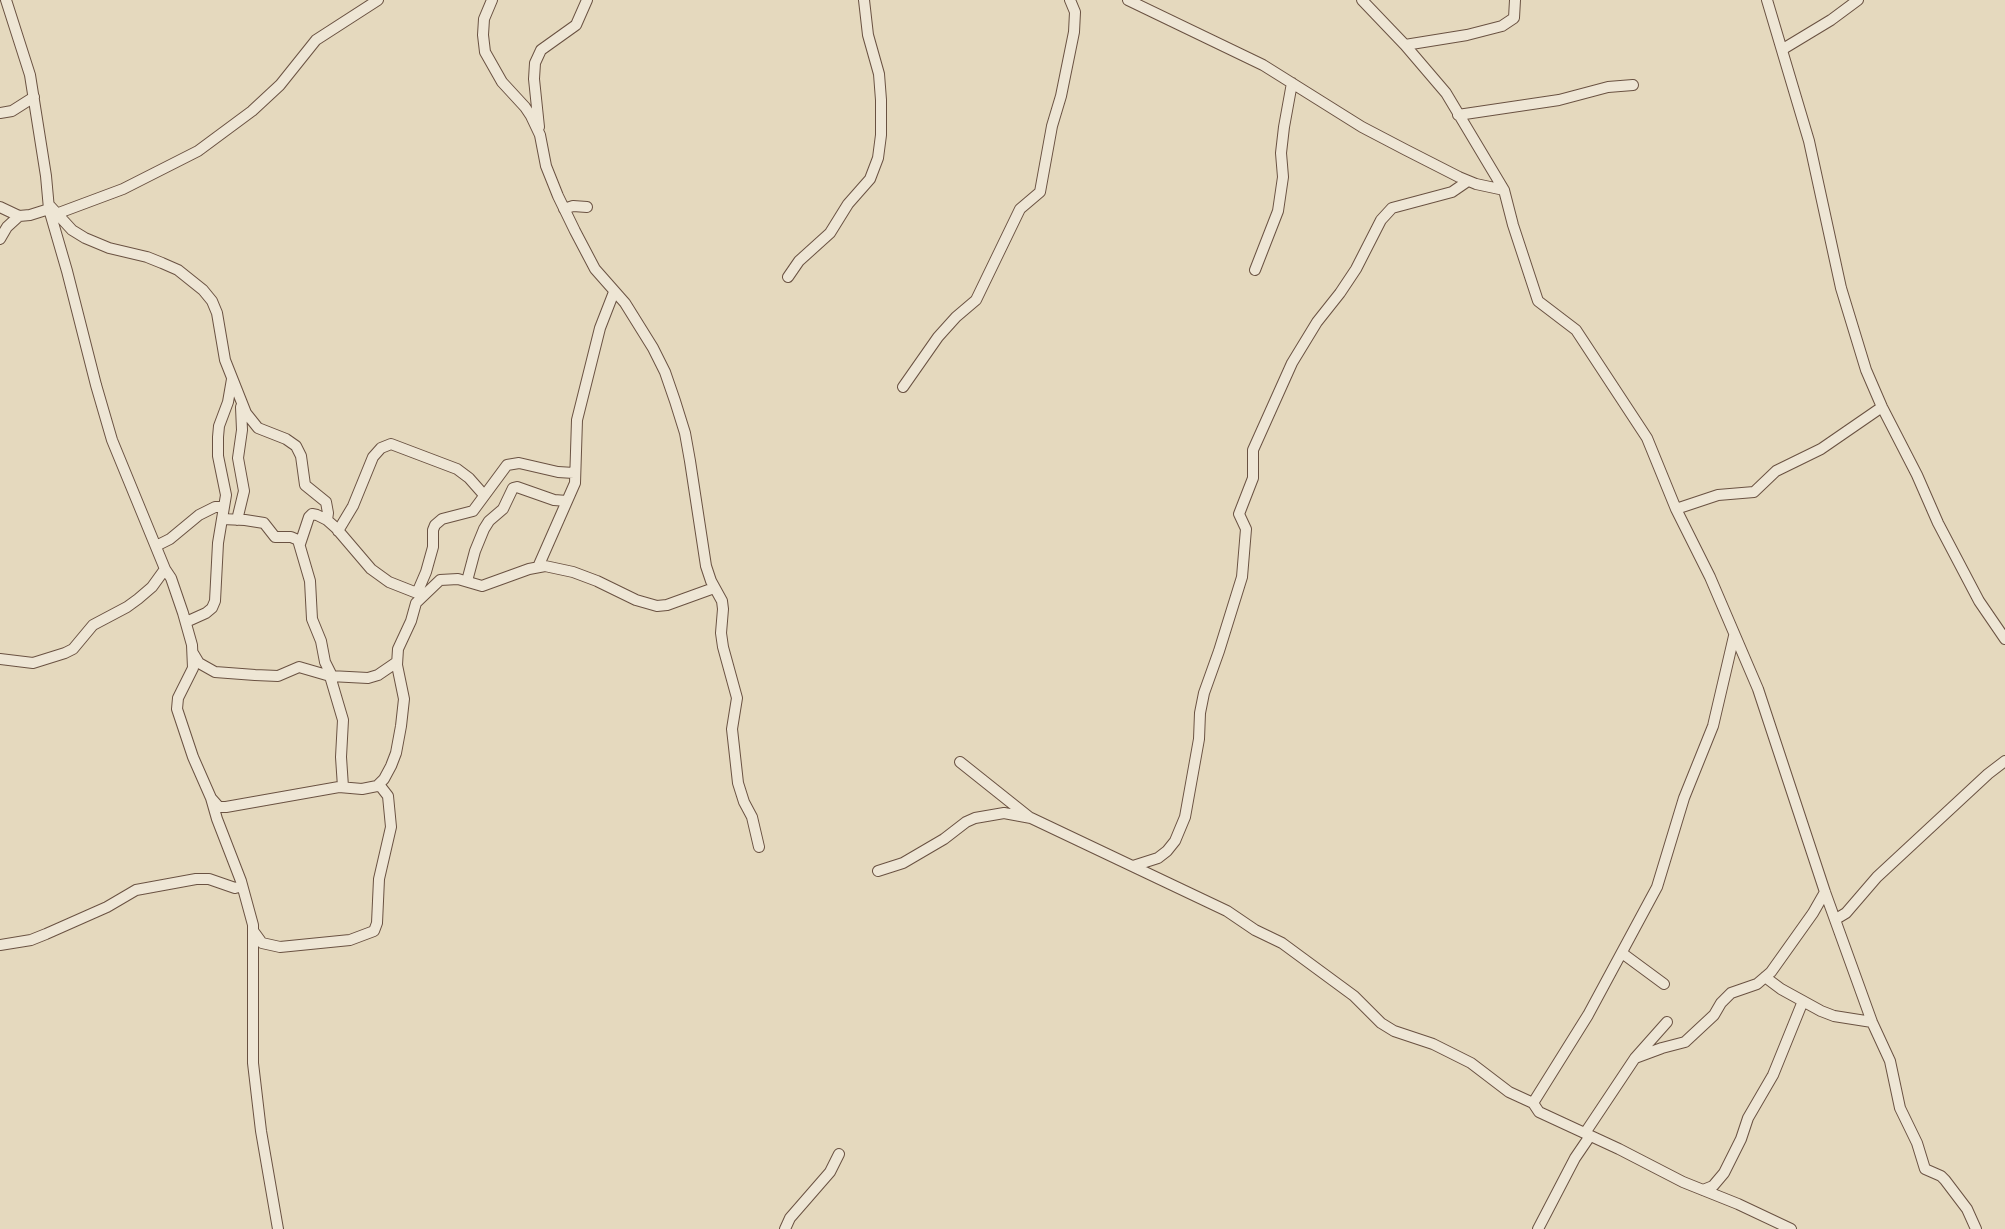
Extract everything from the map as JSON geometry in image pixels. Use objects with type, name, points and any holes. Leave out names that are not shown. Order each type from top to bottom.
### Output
[{"type":"street","points":[[6,0],[30,75],[51,209],[96,385],[112,440],[170,578],[186,622],[193,653],[193,668],[178,698],[176,709],[193,757],[212,798],[217,819],[242,886],[254,932],[253,1063],[261,1131],[278,1229]]},
{"type":"street","points":[[0,207],[19,216],[30,215],[123,189],[198,151],[252,111],[280,85],[316,40],[378,0]]},
{"type":"street","points":[[492,0],[484,19],[483,35],[486,52],[502,82],[525,107],[540,135]]},
{"type":"street","points":[[587,0],[576,25],[541,50],[535,63],[534,79],[540,135],[546,166],[564,209],[595,269],[625,303],[653,348],[665,372],[675,401],[685,433],[706,566],[714,588],[722,601],[723,647],[737,698],[732,729],[738,783],[744,802],[752,817],[759,847]]},
{"type":"street","points":[[788,277],[808,252],[825,239],[830,233],[848,204],[870,178],[878,158],[881,135],[879,74],[868,34],[864,0]]},
{"type":"street","points":[[903,386],[938,337],[956,317],[976,300],[1020,209],[1040,192],[1052,126],[1066,73],[1074,32],[1075,12],[1070,0]]},
{"type":"street","points":[[1128,0],[1263,64],[1362,126],[1468,181],[1504,190]]},
{"type":"street","points":[[1362,0],[1405,45],[1446,93],[1504,190],[1513,226],[1538,301],[1576,330],[1638,423],[1650,444],[1676,510],[1710,577],[1734,636],[1745,656],[1758,690],[1825,892],[1872,1022],[1890,1061],[1900,1108],[1917,1143],[1925,1169],[1941,1176],[1945,1180],[1967,1209],[1976,1229]]},
{"type":"street","points":[[1405,45],[1485,31],[1502,26],[1514,18],[1515,0]]},
{"type":"street","points":[[1768,0],[1809,141],[1850,322],[1866,370],[1882,407],[1917,475],[1938,523],[1979,600],[2005,639]]},
{"type":"street","points":[[1783,49],[1831,20],[1858,0]]},
{"type":"street","points":[[1255,270],[1278,211],[1283,177],[1281,154],[1292,83]]},
{"type":"street","points":[[1458,115],[1559,100],[1608,87],[1634,85]]},
{"type":"street","points":[[0,113],[12,111],[34,97]]},
{"type":"street","points":[[1133,866],[1158,858],[1167,851],[1174,841],[1185,817],[1199,739],[1200,713],[1204,693],[1242,577],[1246,529],[1239,514],[1253,478],[1253,450],[1292,363],[1317,322],[1340,293],[1356,269],[1381,220],[1392,208],[1452,192],[1468,181]]},
{"type":"street","points":[[564,209],[573,206],[587,207]]},
{"type":"street","points":[[51,209],[72,230],[97,244],[147,257],[162,263],[183,274],[203,290],[212,301],[217,313],[224,360],[246,413],[258,428],[286,439],[299,451],[305,485],[326,502],[328,513],[327,520]]},
{"type":"street","points":[[0,239],[7,227],[19,216]]},
{"type":"street","points":[[538,567],[553,537],[566,501],[575,483],[574,473],[577,420],[600,328],[614,292]]},
{"type":"street","points":[[186,622],[206,613],[212,608],[215,601],[218,543],[226,495],[218,456],[218,437],[219,426],[228,402],[232,379]]},
{"type":"street","points":[[237,520],[244,491],[238,458],[242,430],[241,401]]},
{"type":"street","points":[[1676,510],[1718,495],[1754,492],[1776,472],[1821,449],[1882,407]]},
{"type":"street","points":[[338,531],[353,506],[372,456],[381,448],[391,444],[457,469],[469,478],[484,495]]},
{"type":"street","points":[[212,798],[219,807],[226,807],[327,789],[343,787],[362,789],[377,786],[384,779],[396,753],[404,699],[397,662],[398,649],[411,621],[426,572],[433,547],[433,530],[435,525],[442,519],[470,512],[502,469],[512,464],[518,463],[558,472],[574,473]]},
{"type":"street","points":[[467,581],[475,551],[484,528],[489,521],[500,513],[513,488],[517,487],[554,500],[566,501]]},
{"type":"street","points":[[156,546],[170,539],[204,512],[215,507],[224,507]]},
{"type":"street","points":[[300,544],[310,515],[314,514],[327,520],[371,569],[389,582],[419,594]]},
{"type":"street","points":[[222,519],[264,523],[275,537],[295,538],[300,544],[312,589],[312,620],[321,641],[325,662],[331,676],[343,720],[341,757],[343,787]]},
{"type":"street","points":[[419,594],[446,579],[458,579],[482,586],[538,567],[557,568],[573,572],[597,581],[636,600],[657,606],[667,605],[714,588]]},
{"type":"street","points":[[0,659],[33,663],[65,653],[73,648],[93,625],[127,607],[138,599],[152,586],[165,569]]},
{"type":"street","points":[[1533,1103],[1588,1015],[1622,953],[1662,874],[1684,798],[1713,726],[1734,636]]},
{"type":"street","points":[[193,653],[204,666],[220,673],[278,676],[299,667],[331,676],[362,678],[374,677],[397,662]]},
{"type":"street","points":[[1836,919],[1846,913],[1877,877],[2005,760]]},
{"type":"street","points":[[960,762],[1031,818],[1213,904],[1256,930],[1282,943],[1354,996],[1381,1023],[1394,1031],[1433,1044],[1471,1063],[1509,1092],[1533,1103],[1539,1112],[1683,1182],[1738,1204],[1791,1229]]},
{"type":"street","points":[[254,932],[262,943],[280,947],[350,940],[374,932],[377,923],[380,879],[391,827],[388,796],[381,787],[377,786]]},
{"type":"street","points":[[878,871],[903,863],[944,839],[966,822],[975,818],[1004,813],[1031,818]]},
{"type":"street","points":[[0,945],[31,940],[46,934],[107,907],[136,890],[196,879],[209,880],[235,888],[242,886]]},
{"type":"street","points":[[1635,1058],[1662,1048],[1685,1042],[1714,1015],[1721,1003],[1731,993],[1757,984],[1765,978],[1789,948],[1825,892]]},
{"type":"street","points":[[1622,953],[1664,984]]},
{"type":"street","points":[[1765,978],[1781,989],[1821,1011],[1834,1016],[1872,1022]]},
{"type":"street","points":[[1703,1190],[1713,1186],[1724,1173],[1741,1139],[1748,1118],[1773,1075],[1803,1001]]},
{"type":"street","points":[[1538,1229],[1587,1135],[1635,1058],[1667,1022]]},
{"type":"street","points":[[785,1229],[790,1218],[830,1172],[839,1154]]}]
